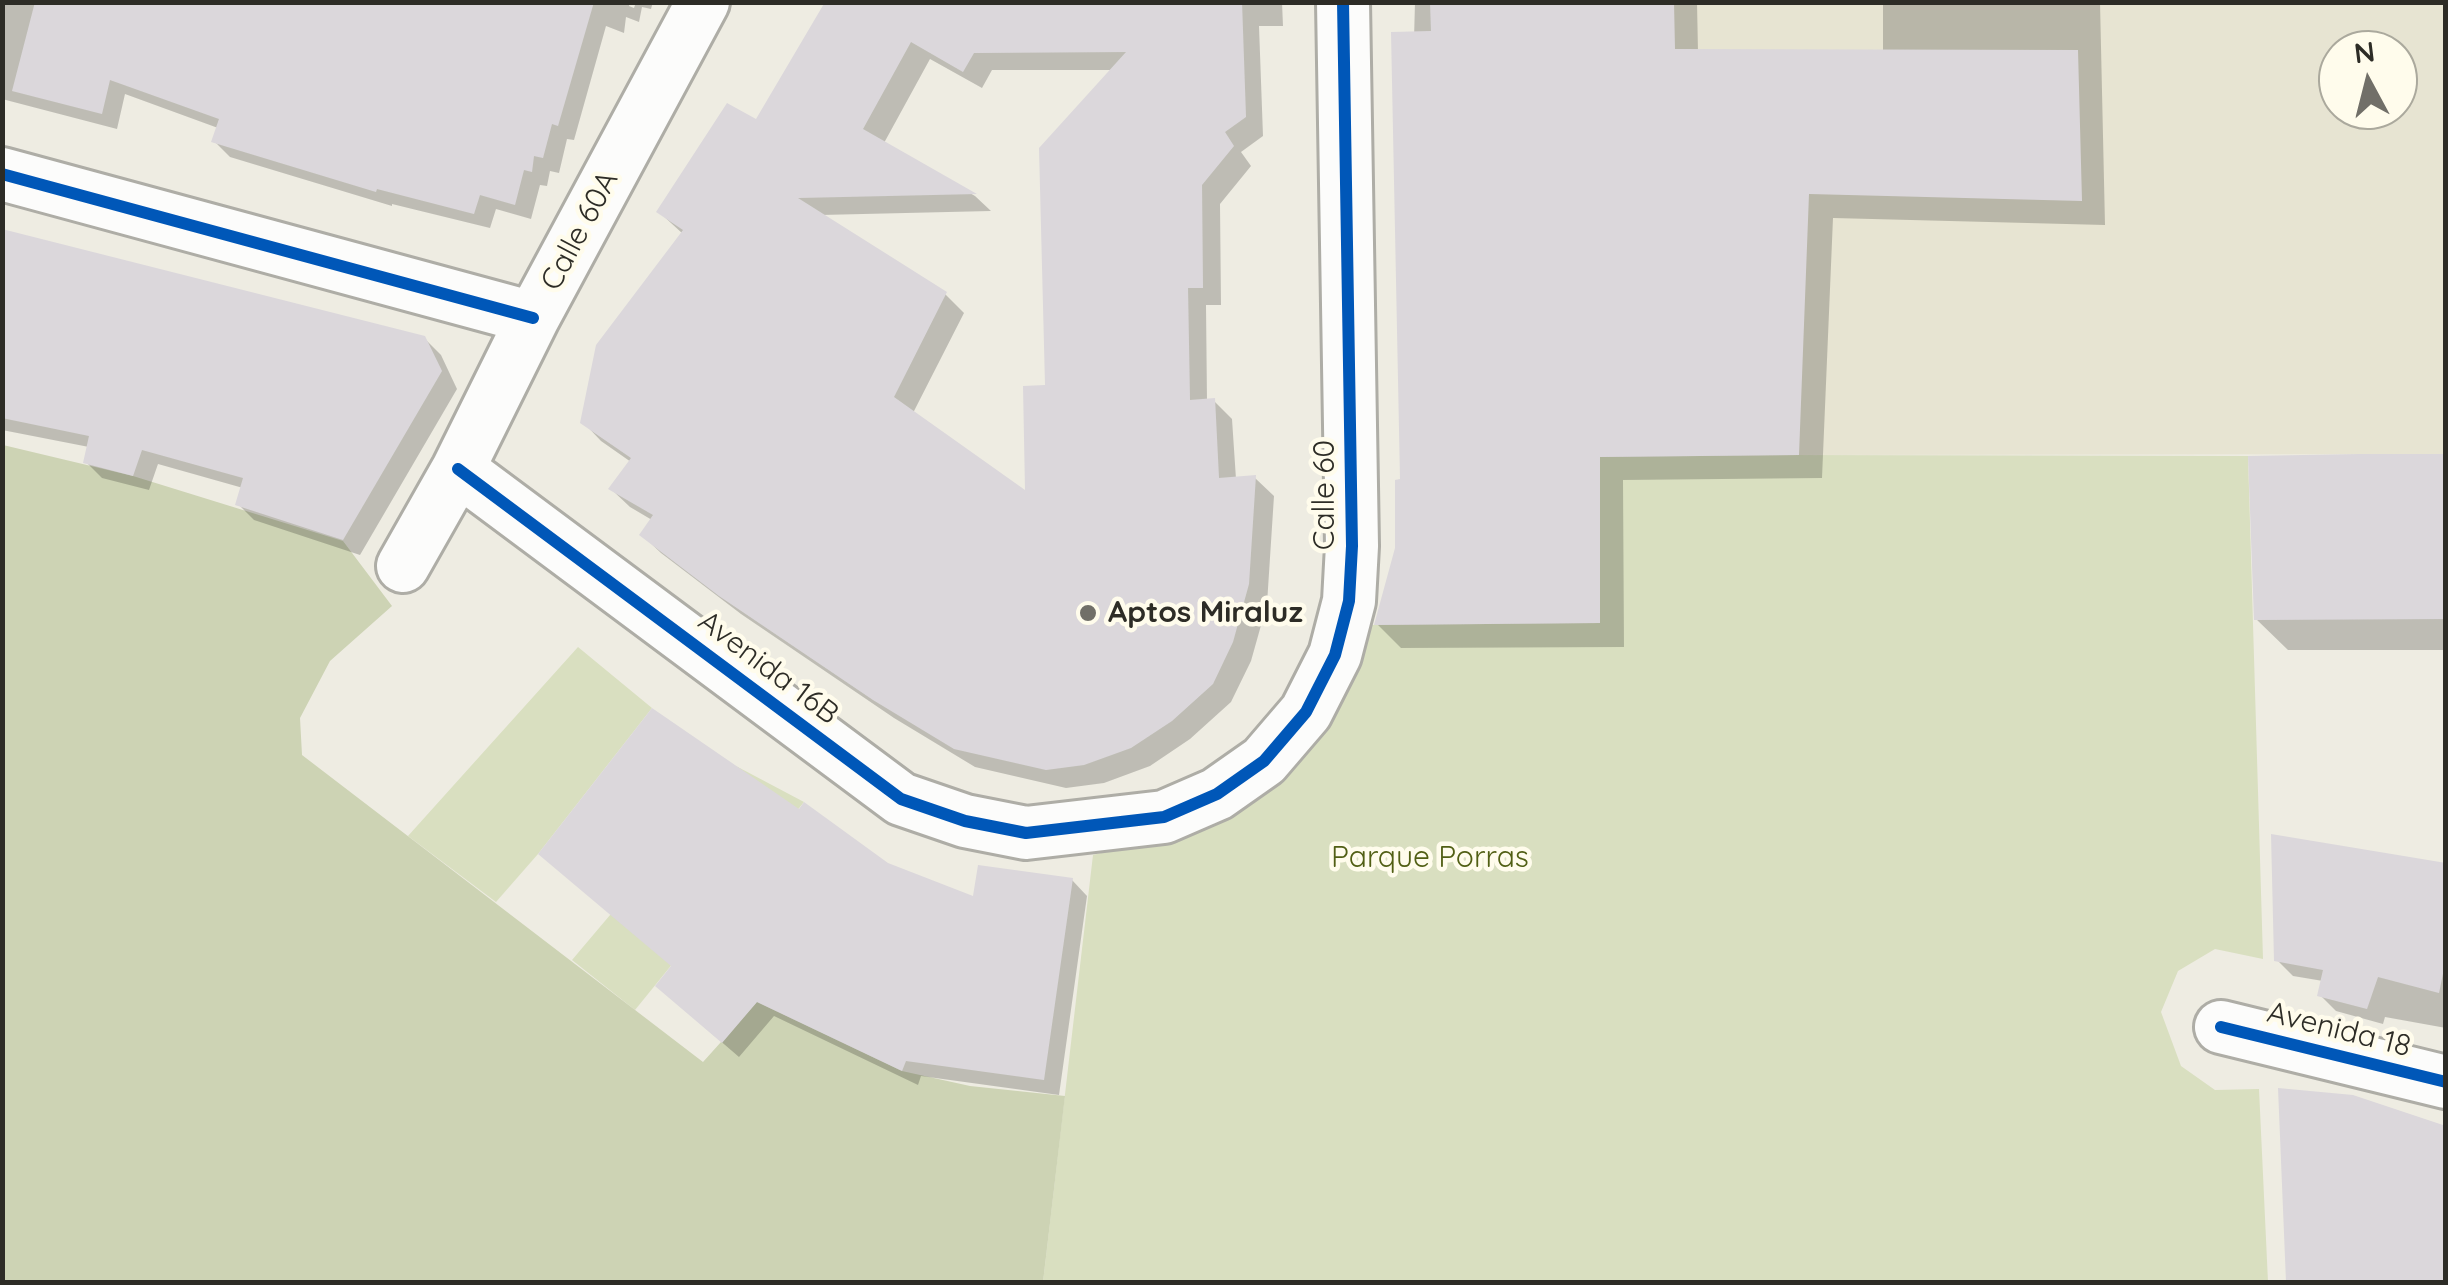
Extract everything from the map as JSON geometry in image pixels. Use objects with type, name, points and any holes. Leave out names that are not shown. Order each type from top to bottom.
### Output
[{"type":"street","name":"Calle 60A","points":[[403,566],[458,469],[533,318],[703,2]]},
{"type":"street","name":"Calle 60","points":[[1078,828],[1164,816],[1217,794],[1264,760],[1306,712],[1335,654],[1349,601],[1352,546],[1344,2]]},
{"type":"street","points":[[2,174],[533,318]]},
{"type":"street","name":"Avenida 16B","points":[[458,469],[901,799],[965,821],[1026,834],[1078,828]]},
{"type":"street","name":"Avenida 18","points":[[2221,1027],[2446,1082]]},
{"type":"shaded area","points":[[1601,3],[2445,3],[2445,454],[1799,455]]},
{"type":"green space","points":[[3,445],[133,476],[343,541],[392,606],[330,661],[300,718],[302,755],[703,1062],[757,1002],[902,1071],[970,1086],[1065,1096],[1043,1282],[3,1282]]},
{"type":"green space","name":"Parque Porras","points":[[2248,456],[2263,959],[2215,949],[2178,971],[2161,1012],[2181,1066],[2215,1090],[2259,1089],[2268,1282],[1043,1282],[1093,855],[1203,827],[1342,696],[1371,625],[1600,623],[1600,457]]},
{"type":"green space","points":[[578,647],[652,708],[496,902],[408,836]]},
{"type":"green space","points":[[736,766],[804,802],[635,1010],[572,960]]},
{"type":"building","points":[[35,2],[594,2],[558,126],[552,124],[543,158],[534,156],[532,172],[524,170],[515,205],[480,195],[474,214],[377,189],[376,192],[211,142],[219,119],[110,80],[102,114],[12,91]]},
{"type":"building","points":[[825,2],[1242,2],[1246,117],[1225,132],[1234,146],[1202,185],[1203,288],[1188,288],[1190,400],[1215,398],[1219,478],[1256,475],[1249,584],[1233,642],[1213,684],[1172,721],[1131,748],[1084,765],[1046,770],[954,749],[873,700],[719,596],[639,535],[653,515],[608,489],[631,458],[580,423],[596,345],[683,230],[656,212],[727,103],[756,119]],"holes":[[[911,42],[963,72],[974,53],[1126,52],[1039,148],[1045,385],[1023,386],[1025,490],[894,397],[947,292],[798,198],[977,194],[863,129]]]},
{"type":"building","points":[[1430,2],[1674,2],[1675,49],[2078,50],[2082,201],[1809,194],[1799,455],[1600,457],[1600,623],[1374,625],[1395,548],[1395,480],[1400,479],[1391,32],[1431,31]]},
{"type":"building","points":[[2,229],[425,336],[442,371],[343,540],[235,505],[243,478],[142,450],[133,476],[83,463],[89,436],[2,418]]},
{"type":"building","points":[[2446,454],[2446,619],[2254,620],[2248,456]]},
{"type":"building","points":[[652,708],[799,809],[804,802],[888,863],[973,896],[978,865],[1073,878],[1044,1080],[906,1061],[902,1071],[757,1002],[722,1043],[655,986],[671,966],[538,854]]},
{"type":"building","points":[[2271,834],[2446,863],[2446,959],[2439,993],[2378,977],[2367,1009],[2317,996],[2323,970],[2274,961]]},
{"type":"building","points":[[2278,1088],[2353,1095],[2446,1126],[2446,1282],[2286,1282]]},
{"type":"cycle path","points":[[458,469],[901,799],[965,821],[1026,833],[1164,817],[1217,794],[1264,761],[1306,712],[1335,655],[1349,601],[1352,546],[1343,2]]},
{"type":"cycle path","points":[[2,174],[533,318]]},
{"type":"cycle path","points":[[2221,1027],[2446,1082]]},
{"type":"place","name":"Aptos Miraluz","points":[[1088,613]]}]
